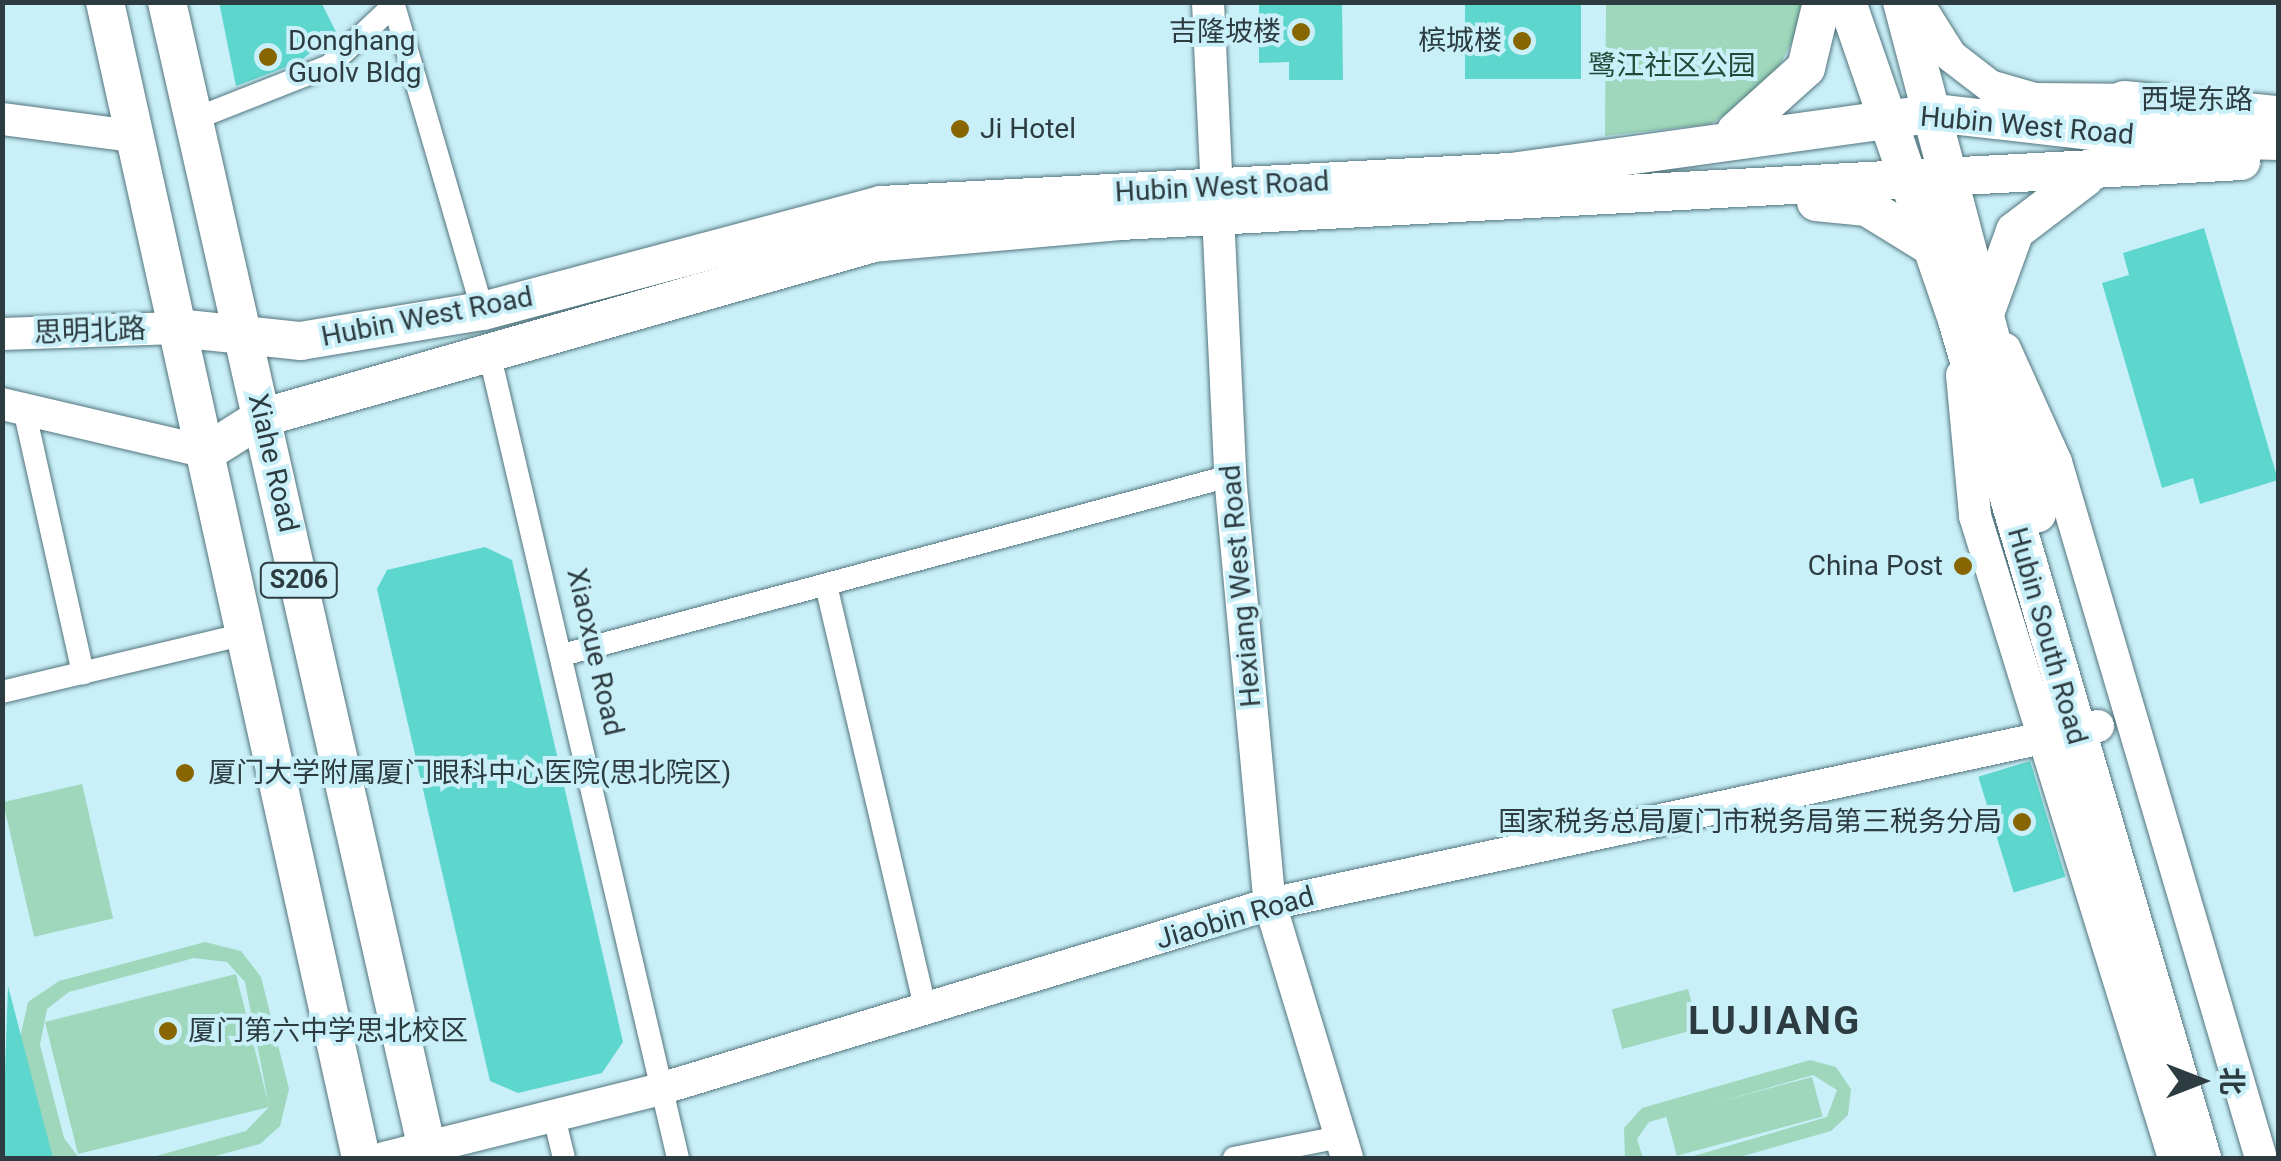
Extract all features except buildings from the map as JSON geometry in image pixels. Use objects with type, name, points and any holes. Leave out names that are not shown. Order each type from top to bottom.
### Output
[{"type":"main road","name":"S206","points":[[106,2],[132,136],[207,452],[361,1158]]},
{"type":"main road","name":"Xiahe Road","points":[[168,2],[428,1152]]},
{"type":"main road","points":[[1730,136],[1806,68],[1822,2]]},
{"type":"main road","name":"Hubin South Road","points":[[1848,2],[1893,149],[1928,244],[1972,314]]},
{"type":"main road","name":"Hubin South Road","points":[[1902,2],[1955,177],[1972,314],[2071,731],[2202,1158]]},
{"type":"main road","points":[[2124,100],[2278,115]]},
{"type":"main road","name":"Hubin West Road","points":[[177,328],[300,342],[483,311],[881,205],[1594,197],[1709,192],[1893,149],[1934,113],[2145,137],[2278,141]]},
{"type":"main road","name":"Hubin West Road","points":[[207,452],[261,418],[488,348],[874,243],[1213,202],[1511,172],[1730,136],[1893,149],[1955,177],[2089,174],[2278,158]]},
{"type":"main road","points":[[1594,197],[1678,172],[1893,149]]},
{"type":"main road","points":[[1972,314],[2015,231],[2089,174]]},
{"type":"main road","points":[[1709,192],[1867,207],[1928,244]]},
{"type":"main road","name":"Hubin South Road","points":[[2071,731],[2227,1158]]},
{"type":"street","name":"Hexiang West Road","points":[[1208,2],[1213,202],[1230,476],[1270,904],[1344,1148]]},
{"type":"street","name":"西堤东路","points":[[1917,2],[1951,56],[1990,86],[2035,99],[2278,99]]},
{"type":"street","points":[[192,120],[329,66],[393,4],[483,311]]},
{"type":"street","points":[[2,119],[132,136]]},
{"type":"street","points":[[1972,314],[1975,516],[2071,731],[2174,1158]]},
{"type":"street","points":[[1972,314],[2056,462],[2262,1158]]},
{"type":"street","name":"思明北路","points":[[2,334],[177,328]]},
{"type":"street","name":"Xiaoxue Road","points":[[488,348],[566,654],[678,1158]]},
{"type":"street","points":[[83,672],[13,407],[207,452]]},
{"type":"street","points":[[566,654],[1230,476]]},
{"type":"street","points":[[826,585],[926,1012]]},
{"type":"street","points":[[2,692],[245,634]]},
{"type":"street","name":"Jiaobin Road","points":[[384,1158],[428,1152],[660,1089],[926,1012],[1270,904],[2071,731]]},
{"type":"street","points":[[554,1117],[564,1158]]},
{"type":"street","points":[[1234,1158],[1344,1148]]},
{"type":"green space","name":"鹭江社区公园","points":[[1606,3],[1808,3],[1808,9],[1770,85],[1711,124],[1605,136]]},
{"type":"green space","points":[[82,784],[113,918],[34,937],[3,802]]},
{"type":"green space","points":[[205,942],[241,951],[261,977],[289,1089],[280,1126],[260,1144],[208,1158],[149,1158],[246,1131],[269,1107],[78,1154],[45,1022],[236,974],[269,1106],[245,982],[227,962],[194,958],[69,992],[47,1009],[40,1045],[64,1138],[79,1158],[51,1158],[20,1038],[28,1002],[59,981]]},
{"type":"green space","points":[[1688,989],[1699,1029],[1622,1049],[1612,1009]]},
{"type":"green space","points":[[1810,1060],[1836,1067],[1851,1089],[1848,1115],[1831,1131],[1736,1158],[1687,1158],[1827,1117],[1837,1090],[1813,1075],[1649,1122],[1637,1139],[1643,1158],[1625,1158],[1624,1128],[1642,1108]]},
{"type":"green space","points":[[1812,1077],[1823,1117],[1677,1156],[1666,1116]]},
{"type":"place","name":"吉隆坡楼","points":[[1301,32]]},
{"type":"place","name":"槟城楼","points":[[1522,41]]},
{"type":"place","name":"Donghang Guolv Bldg","points":[[268,57]]},
{"type":"place","name":"Ji Hotel","points":[[960,129]]},
{"type":"place","name":"China Post","points":[[1963,566]]},
{"type":"place","name":"厦门大学附属厦门眼科中心医院(思北院区)","points":[[185,773]]},
{"type":"place","name":"国家税务总局厦门市税务局第三税务分局","points":[[2022,822]]},
{"type":"place","name":"厦门第六中学思北校区","points":[[168,1031]]},
{"type":"district","name":"LUJIANG","points":[[1775,1022]]}]
